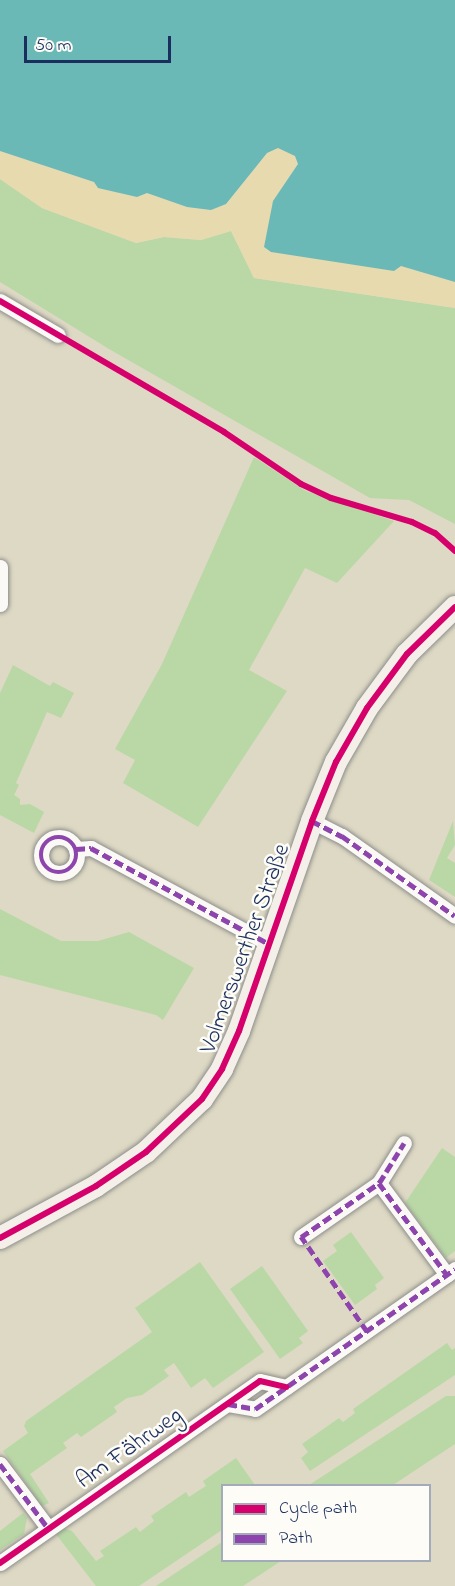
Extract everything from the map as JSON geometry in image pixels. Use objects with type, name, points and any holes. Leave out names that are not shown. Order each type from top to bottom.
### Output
[{"type":"street","points":[[0,301],[58,335]]},
{"type":"street","points":[[0,567],[0,604]]},
{"type":"street","name":"Volmerswerther Straße","points":[[0,1238],[96,1186],[180,1124],[222,1069],[312,821],[336,762],[367,708],[407,654],[455,607]]},
{"type":"street","points":[[312,821],[342,836],[455,916]]},
{"type":"street","name":"Volmerswerther Straße","points":[[76,849],[91,848],[269,944]]},
{"type":"street","points":[[301,1237],[379,1183],[404,1143]]},
{"type":"street","name":"Am Fährweg","points":[[0,1563],[260,1381],[286,1387],[451,1272],[379,1183]]},
{"type":"street","points":[[0,1464],[48,1528]]},
{"type":"green space","points":[[0,179],[42,208],[136,243],[164,237],[201,240],[231,231],[254,278],[455,308],[455,524],[409,500],[370,498],[109,349],[0,282]]},
{"type":"green space","points":[[254,457],[306,491],[394,521],[337,583],[305,568],[249,670],[287,691],[198,827],[123,783],[135,760],[115,749],[162,664]]},
{"type":"green space","points":[[13,665],[50,686],[53,682],[74,693],[61,718],[47,712],[16,783],[19,785],[14,795],[20,799],[20,805],[30,804],[44,812],[34,833],[0,815],[0,693]]},
{"type":"green space","points":[[453,821],[455,845],[447,858],[455,863],[455,897],[429,880]]},
{"type":"green space","points":[[0,909],[61,941],[98,941],[129,932],[194,968],[163,1020],[156,1015],[0,975]]},
{"type":"green space","points":[[442,1148],[455,1157],[455,1251],[446,1258],[405,1203]]},
{"type":"green space","points":[[351,1232],[384,1278],[375,1285],[377,1289],[355,1305],[323,1261],[337,1251],[333,1245]]},
{"type":"green space","points":[[200,1262],[264,1352],[213,1388],[205,1378],[191,1388],[174,1363],[164,1370],[169,1376],[142,1395],[127,1398],[114,1407],[117,1412],[81,1437],[77,1433],[63,1443],[67,1448],[30,1474],[49,1503],[42,1506],[3,1451],[28,1433],[24,1426],[26,1421],[152,1332],[135,1308]]},
{"type":"green space","points":[[262,1266],[308,1331],[299,1338],[303,1343],[280,1359],[230,1289]]},
{"type":"green space","points":[[447,1343],[452,1350],[455,1348],[455,1375],[310,1471],[301,1458],[308,1452],[302,1444],[339,1418],[343,1422],[355,1413],[353,1409]]},
{"type":"green space","points":[[446,1396],[455,1396],[455,1444],[395,1484],[311,1484]]},
{"type":"green space","points":[[236,1458],[254,1484],[221,1484],[221,1531],[139,1586],[96,1586],[55,1533],[61,1527],[72,1531],[96,1561],[104,1556],[100,1551],[136,1527],[140,1532],[154,1521],[151,1516],[186,1492],[189,1497],[206,1486],[203,1481]]},
{"type":"green space","points":[[23,1513],[27,1518],[24,1534],[0,1550],[0,1531]]},
{"type":"green space","points":[[221,1543],[221,1562],[279,1562],[243,1586],[156,1586]]},
{"type":"sand","points":[[278,147],[295,156],[298,164],[273,201],[271,252],[400,266],[455,282],[455,308],[254,278],[231,231],[201,240],[164,237],[136,243],[42,208],[0,179],[0,151],[94,182],[98,188],[136,197],[147,193],[187,207],[211,210],[226,204],[267,153]]},
{"type":"water","points":[[0,0],[455,0],[455,282],[401,266],[394,271],[271,252],[264,247],[273,201],[298,164],[295,156],[278,148],[267,153],[226,204],[211,210],[187,207],[147,193],[137,197],[98,188],[94,182],[0,151]]},
{"type":"marked path","points":[[312,821],[342,836],[455,916]]},
{"type":"marked path","points":[[59,837],[72,842],[77,855],[72,868],[59,873],[46,868],[41,855],[46,842],[59,837]]},
{"type":"marked path","points":[[76,849],[91,848],[269,944]]},
{"type":"marked path","points":[[379,1183],[404,1143]]},
{"type":"marked path","points":[[367,1332],[301,1237],[379,1183],[447,1275]]},
{"type":"marked path","points":[[228,1404],[255,1409],[455,1269]]},
{"type":"marked path","points":[[0,1464],[48,1528]]},
{"type":"cycle path","points":[[0,301],[224,432],[301,484],[331,498],[412,522],[435,533],[455,551]]},
{"type":"cycle path","points":[[0,1238],[96,1186],[146,1152],[202,1099],[222,1069],[239,1031],[312,821],[336,762],[367,708],[407,654],[455,607]]},
{"type":"cycle path","points":[[0,1563],[260,1381],[286,1387]]}]
